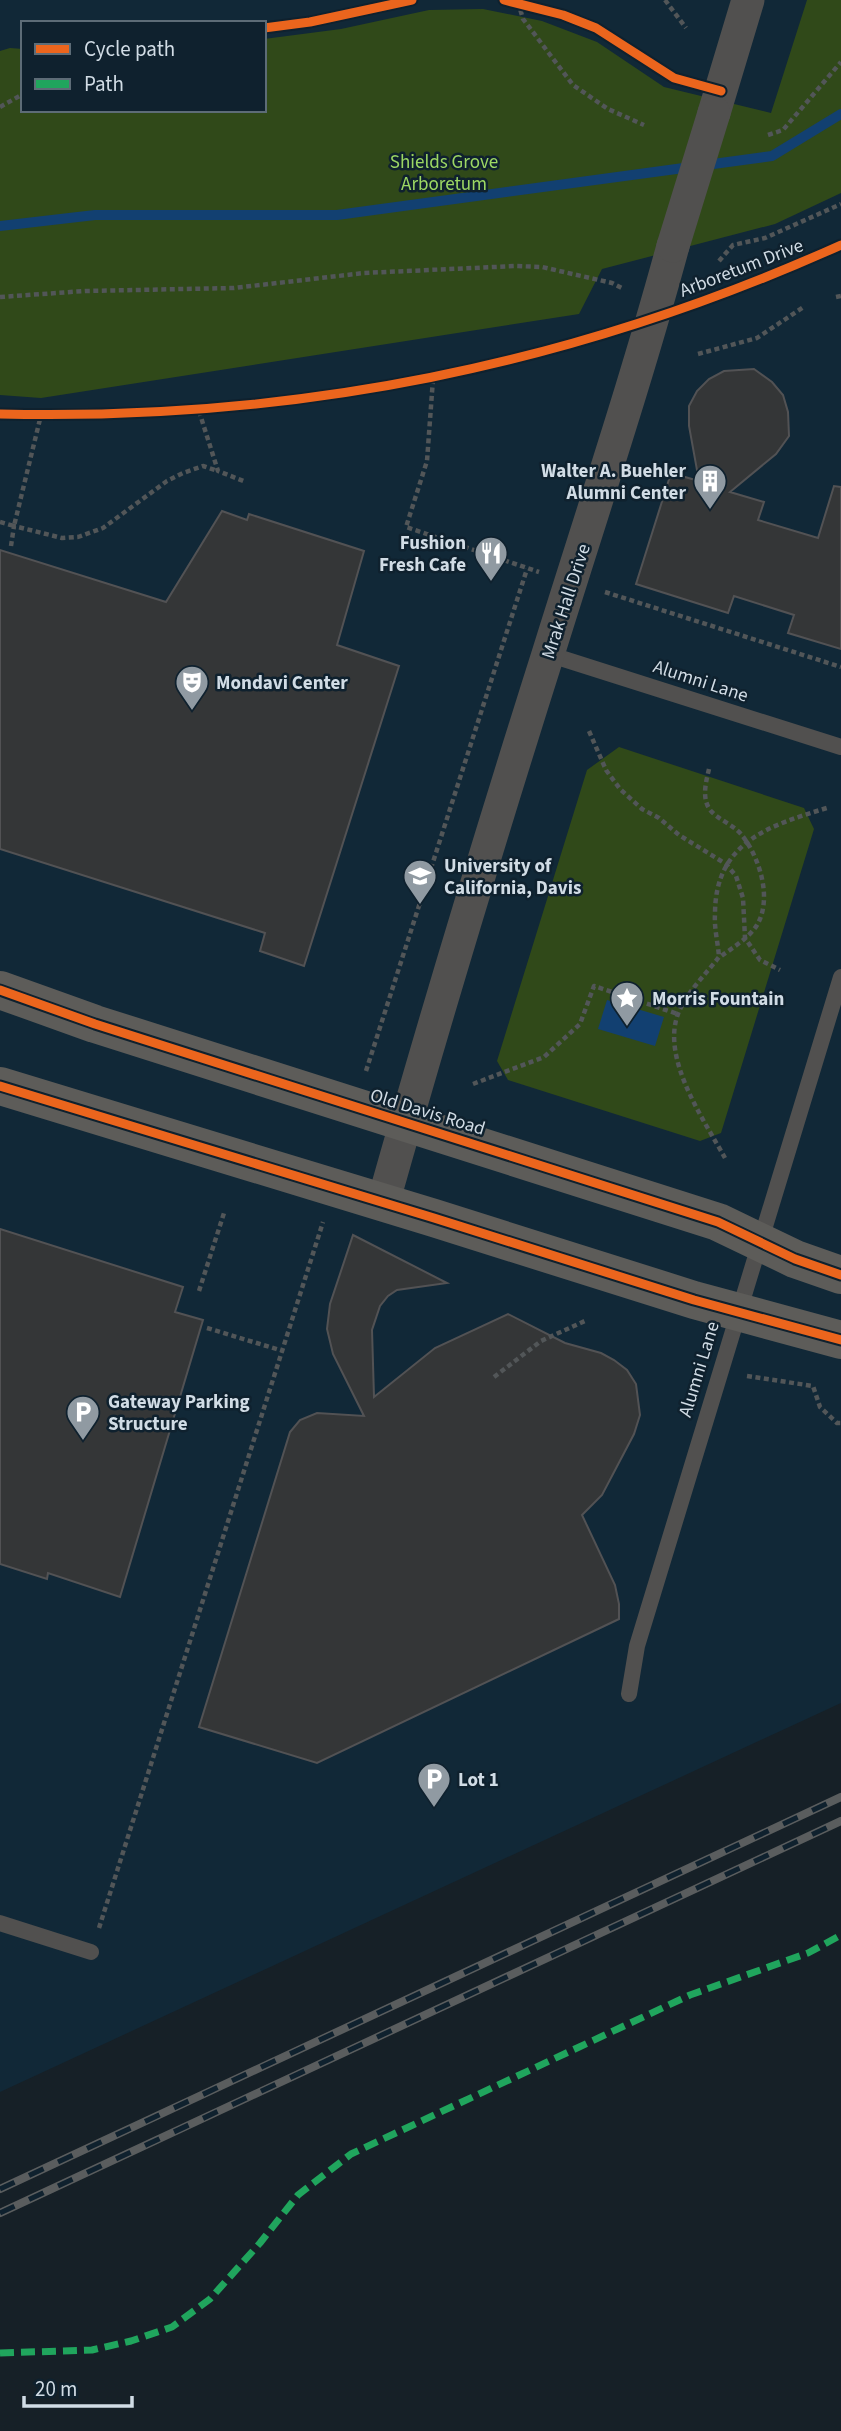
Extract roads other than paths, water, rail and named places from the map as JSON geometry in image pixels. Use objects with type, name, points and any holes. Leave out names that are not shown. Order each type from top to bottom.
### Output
[{"type":"street","name":"Mrak Hall Drive","points":[[383,1203],[548,654],[634,384],[748,0]]},
{"type":"street","name":"Old Davis Road","points":[[0,990],[95,1024],[718,1222],[795,1259],[841,1275]]},
{"type":"street","points":[[0,1086],[737,1312],[841,1340]]},
{"type":"lane","name":"Alumni Lane","points":[[548,654],[841,747]]},
{"type":"lane","name":"Alumni Lane","points":[[629,1695],[637,1646],[841,978]]},
{"type":"lane","points":[[0,1923],[91,1952]]},
{"type":"water","points":[[607,1000],[664,1017],[655,1046],[598,1029]]},
{"type":"waterway","points":[[0,226],[95,215],[337,215],[772,156],[841,114]]},
{"type":"railway","points":[[0,2189],[841,1797]]},
{"type":"railway","points":[[0,2213],[841,1821]]},
{"type":"place","name":"Walter A. Buehler Alumni Center","points":[[710,511]]},
{"type":"place","name":"Fushion Fresh Cafe","points":[[491,583]]},
{"type":"place","name":"Mondavi Center","points":[[192,712]]},
{"type":"place","name":"University of California, Davis","points":[[420,906]]},
{"type":"place","name":"Morris Fountain","points":[[627,1028]]},
{"type":"place","name":"Gateway Parking Structure","points":[[83,1442]]},
{"type":"place","name":"Lot 1","points":[[434,1809]]},
{"type":"park label","name":"Shields Grove Arboretum","points":[[444,172]]}]
